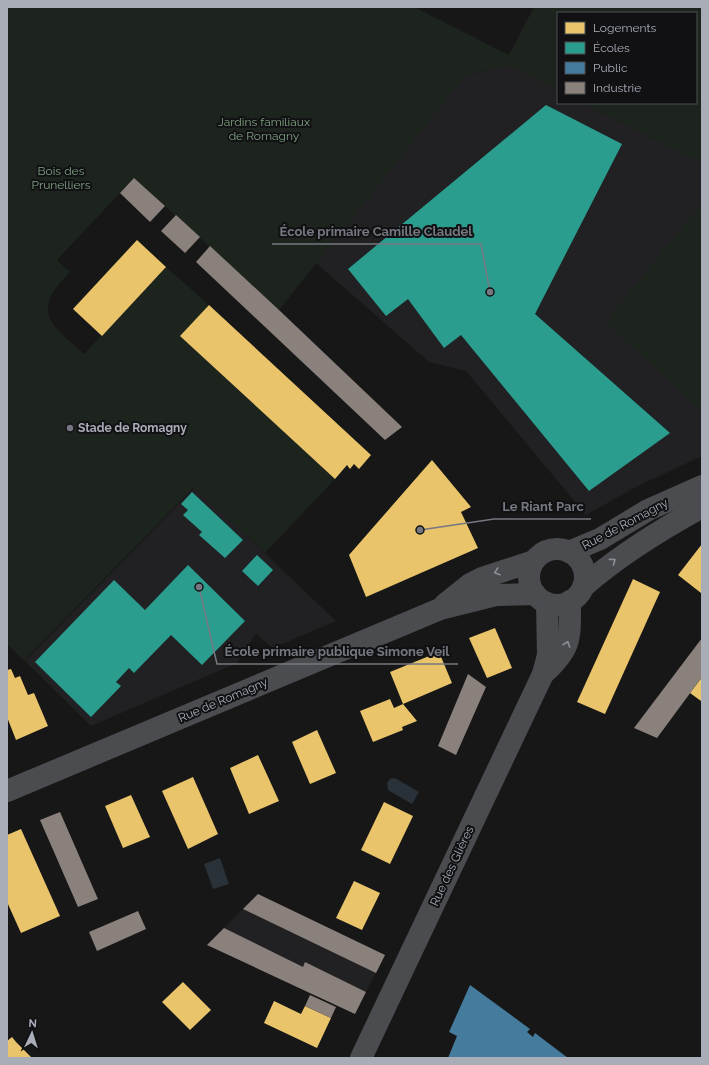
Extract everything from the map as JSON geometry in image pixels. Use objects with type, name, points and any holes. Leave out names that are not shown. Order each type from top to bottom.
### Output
[{"type":"street","name":"Rue de Romagny","points":[[569,552],[600,539],[634,518],[702,486]]},
{"type":"street","points":[[671,500],[698,514]]},
{"type":"street","name":"Rue de Romagny","points":[[576,594],[622,554],[698,514]]},
{"type":"street","points":[[551,550],[562,550],[569,552],[576,557],[583,567],[585,575],[576,594],[558,605],[541,598],[529,580],[530,572],[534,561],[540,555],[551,550]]},
{"type":"street","name":"Rue de Romagny","points":[[440,609],[476,581],[500,571],[534,561]]},
{"type":"street","name":"Rue des Glières","points":[[543,674],[558,660],[568,644],[576,594]]},
{"type":"street","name":"Rue de Romagny","points":[[7,791],[440,609],[496,595],[541,598]]},
{"type":"street","name":"Rue des Glières","points":[[361,1058],[543,674],[548,655],[541,598]]},
{"type":"shaded area","points":[[509,65],[557,89],[557,104],[585,104],[702,163],[702,203],[606,322],[702,412],[702,456],[638,486],[586,515],[466,371],[429,362],[316,263],[466,75]]},
{"type":"shaded area","points":[[195,487],[336,621],[273,648],[256,634],[237,663],[91,726],[25,661]]},
{"type":"shaded area","points":[[395,778],[419,792],[412,804],[388,790],[387,783],[390,779]]},
{"type":"shaded area","points":[[220,858],[229,884],[213,889],[204,864]]},
{"type":"shaded area","points":[[258,894],[385,955],[355,1014],[207,945]]},
{"type":"green space","points":[[7,7],[414,7],[509,55],[534,7],[702,7],[702,163],[585,104],[697,104],[697,12],[557,12],[557,89],[509,65],[466,75],[279,310],[134,178],[57,260],[70,272],[51,297],[48,307],[49,316],[54,325],[84,354],[166,267],[209,305],[181,336],[335,479],[265,553],[194,487],[24,661],[7,644]]},
{"type":"green space","points":[[702,203],[702,412],[606,322]]},
{"type":"building: Logements","points":[[137,240],[166,267],[102,336],[73,309]]},
{"type":"building: Logements","points":[[209,305],[371,455],[359,469],[354,464],[350,469],[347,465],[335,479],[180,336]]},
{"type":"building: Logements","points":[[432,460],[471,507],[461,512],[478,548],[366,597],[349,555]]},
{"type":"building: Logements","points":[[702,544],[702,592],[701,593],[678,575]]},
{"type":"building: Logements","points":[[633,579],[660,592],[605,714],[577,702]]},
{"type":"building: Logements","points":[[495,628],[512,668],[487,678],[469,638]]},
{"type":"building: Logements","points":[[439,652],[452,683],[403,704],[390,672]]},
{"type":"building: Logements","points":[[11,669],[15,678],[20,676],[28,695],[34,693],[48,726],[16,740],[7,717],[7,670]]},
{"type":"building: Logements","points":[[702,677],[702,700],[701,701],[690,693]]},
{"type":"building: Logements","points":[[390,699],[394,708],[403,704],[417,721],[402,727],[403,730],[373,742],[360,711]]},
{"type":"building: Logements","points":[[317,730],[336,773],[310,784],[292,742]]},
{"type":"building: Logements","points":[[258,755],[279,801],[249,814],[230,768]]},
{"type":"building: Logements","points":[[193,777],[218,834],[188,849],[162,791]]},
{"type":"building: Logements","points":[[131,795],[150,837],[123,848],[105,806]]},
{"type":"building: Logements","points":[[384,802],[413,816],[390,864],[361,850]]},
{"type":"building: Logements","points":[[21,829],[60,916],[21,933],[7,902],[7,835]]},
{"type":"building: Logements","points":[[354,881],[380,893],[362,930],[336,918]]},
{"type":"building: Logements","points":[[183,982],[211,1010],[190,1030],[162,1002]]},
{"type":"building: Logements","points":[[274,1001],[301,1014],[305,1006],[331,1018],[317,1048],[264,1023]]},
{"type":"building: Logements","points":[[12,1037],[32,1058],[7,1058],[7,1041]]},
{"type":"building: Écoles","points":[[546,105],[622,144],[535,314],[670,433],[589,491],[461,335],[444,348],[408,299],[386,316],[348,269]]},
{"type":"building: Écoles","points":[[192,492],[243,540],[225,558],[199,535],[202,532],[183,515],[188,510],[181,504]]},
{"type":"building: Écoles","points":[[257,555],[273,570],[258,586],[242,571]]},
{"type":"building: Écoles","points":[[188,565],[245,621],[202,665],[171,635],[134,673],[129,668],[116,682],[121,686],[91,717],[35,662],[114,580],[145,610]]},
{"type":"building: Public","points":[[470,985],[530,1029],[527,1032],[533,1037],[535,1033],[568,1058],[448,1058],[457,1036],[449,1032]]},
{"type":"building: Industrie","points":[[134,178],[165,206],[150,222],[120,193]]},
{"type":"building: Industrie","points":[[176,215],[200,237],[185,253],[161,231]]},
{"type":"building: Industrie","points":[[210,246],[402,427],[385,440],[196,262]]},
{"type":"building: Industrie","points":[[702,638],[702,677],[657,738],[634,728]]},
{"type":"building: Industrie","points":[[468,674],[486,687],[456,755],[438,746]]},
{"type":"building: Industrie","points":[[60,812],[98,899],[78,907],[40,820]]},
{"type":"building: Industrie","points":[[258,894],[385,955],[376,973],[243,909]]},
{"type":"building: Industrie","points":[[138,911],[146,929],[97,951],[89,932]]},
{"type":"building: Industrie","points":[[224,928],[303,967],[305,962],[366,992],[355,1014],[207,945]]},
{"type":"building: Industrie","points":[[310,995],[336,1007],[331,1018],[305,1006]]},
{"type":"place","name":"École primaire Camille Claudel","points":[[490,292]]},
{"type":"place","name":"Stade de Romagny","points":[[70,428]]},
{"type":"place","name":"Le Riant Parc","points":[[420,530]]},
{"type":"place","name":"École primaire publique Simone Veil","points":[[199,587]]},
{"type":"park label","name":"Jardins familiaux de Romagny","points":[[264,129]]},
{"type":"park label","name":"Bois des Prunelliers","points":[[61,178]]}]
